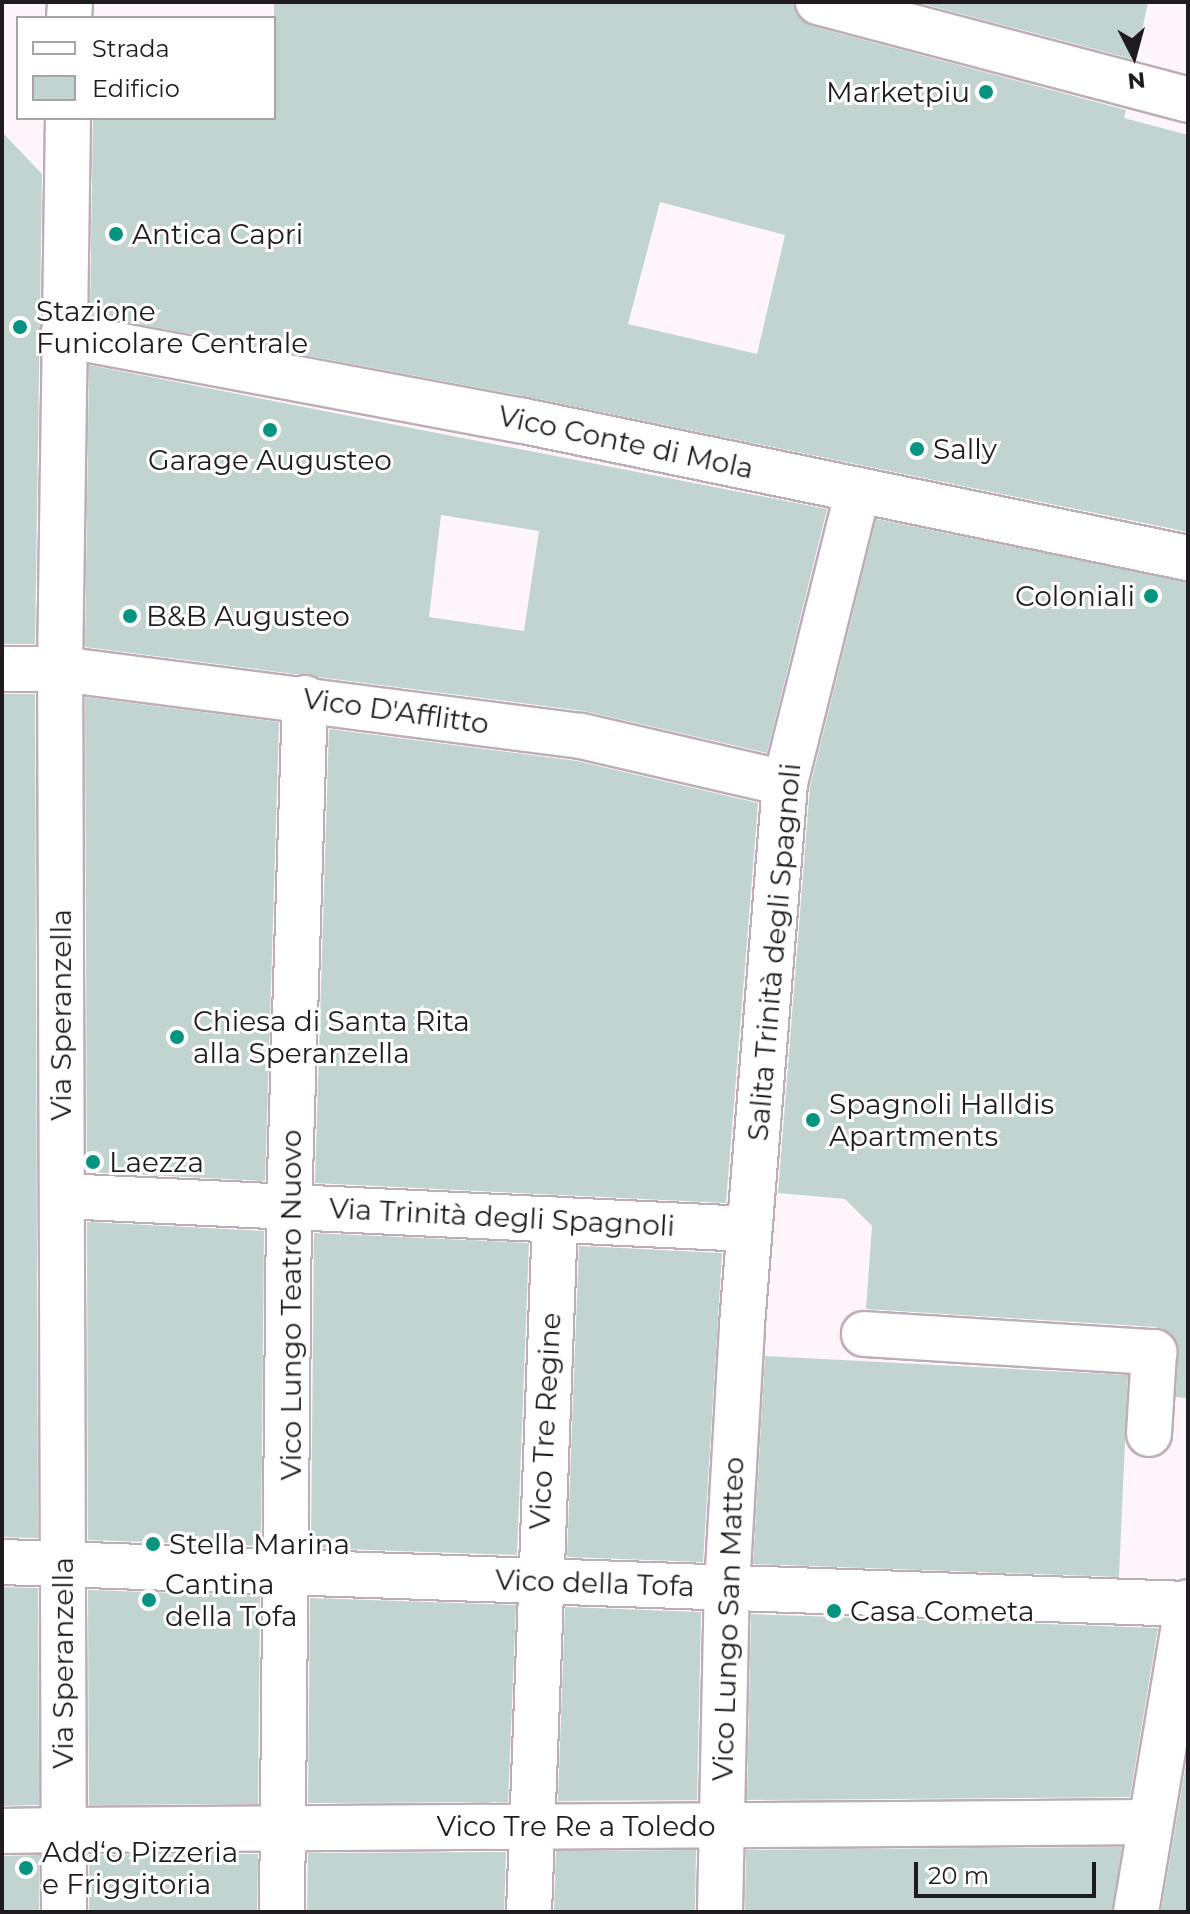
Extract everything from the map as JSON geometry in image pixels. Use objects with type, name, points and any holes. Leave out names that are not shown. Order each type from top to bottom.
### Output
[{"type":"street","points":[[818,2],[956,21],[1188,100]]},
{"type":"street","name":"Via Speranzella","points":[[64,1912],[60,669],[68,120]]},
{"type":"street","name":"Vico Conte di Mola","points":[[63,335],[858,490],[1188,558]]},
{"type":"street","name":"Salita Trinità degli Spagnoli","points":[[742,1325],[785,783],[858,490]]},
{"type":"street","name":"Vico D'Afflitto","points":[[2,669],[60,669],[305,698],[581,736],[785,783]]},
{"type":"street","name":"Vico Lungo Teatro Nuovo","points":[[282,1912],[289,1573],[289,1207],[305,698]]},
{"type":"street","name":"Via Trinità degli Spagnoli","points":[[62,1196],[749,1229]]},
{"type":"street","name":"Vico Tre Regine","points":[[529,1912],[538,1581],[555,1219]]},
{"type":"street","name":"Vico Lungo San Matteo","points":[[720,1912],[727,1587],[742,1325]]},
{"type":"street","points":[[864,1334],[1154,1352],[1149,1434]]},
{"type":"street","name":"Vico della Tofa","points":[[2,1562],[1188,1603]]},
{"type":"street","points":[[1136,1912],[1188,1603]]},
{"type":"street","name":"Vico Tre Re a Toledo","points":[[2,1831],[1150,1822]]},
{"type":"building","points":[[274,2],[794,2],[800,19],[812,26],[1126,110],[1124,118],[1188,135],[1188,532],[524,396],[90,315],[93,120],[276,120]],"holes":[[[660,202],[785,235],[757,354],[628,324]]]},
{"type":"building","points":[[916,2],[1148,2],[1136,60]]},
{"type":"building","name":"Stazione Funicolare Centrale","points":[[2,132],[42,174],[35,644],[2,644]]},
{"type":"building","points":[[89,365],[827,509],[767,753],[584,711],[85,647]],"holes":[[[441,515],[539,531],[524,631],[429,617]]]},
{"type":"building","points":[[876,519],[1188,582],[1188,1398],[1176,1397],[1177,1342],[1156,1327],[866,1309],[872,1226],[845,1199],[778,1193],[810,787]]},
{"type":"building","points":[[2,694],[35,694],[38,1538],[2,1537]]},
{"type":"building","points":[[85,697],[279,722],[265,1181],[87,1172]]},
{"type":"building","points":[[329,729],[577,761],[758,803],[726,1203],[315,1183]]},
{"type":"building","points":[[87,1222],[264,1231],[261,1546],[88,1540]]},
{"type":"building","points":[[314,1233],[529,1243],[517,1555],[311,1548]]},
{"type":"building","points":[[579,1246],[722,1253],[703,1562],[567,1557]]},
{"type":"building","points":[[765,1356],[1128,1375],[1119,1577],[753,1564]]},
{"type":"building","points":[[2,1587],[38,1588],[39,1805],[2,1806]]},
{"type":"building","points":[[88,1590],[260,1596],[258,1804],[89,1805]]},
{"type":"building","points":[[310,1598],[516,1605],[508,1802],[308,1803]]},
{"type":"building","points":[[565,1607],[701,1612],[697,1800],[558,1801]]},
{"type":"building","points":[[751,1614],[1158,1628],[1130,1797],[747,1800]]},
{"type":"building","points":[[1188,1753],[1188,1912],[1161,1912]]},
{"type":"building","points":[[1122,1847],[1112,1912],[745,1912],[746,1850]]},
{"type":"building","points":[[696,1850],[695,1912],[554,1912],[556,1851]]},
{"type":"building","points":[[506,1852],[504,1912],[307,1912],[308,1853]]},
{"type":"building","points":[[258,1854],[257,1912],[89,1912],[89,1855]]},
{"type":"building","points":[[39,1855],[39,1912],[2,1912],[2,1856]]},
{"type":"place","name":"Marketpiu","points":[[986,92]]},
{"type":"place","name":"Antica Capri","points":[[116,234]]},
{"type":"place","name":"Stazione Funicolare Centrale","points":[[20,327]]},
{"type":"place","name":"Garage Augusteo","points":[[270,430]]},
{"type":"place","name":"Sally","points":[[917,449]]},
{"type":"place","name":"Coloniali","points":[[1151,596]]},
{"type":"place","name":"B&B Augusteo","points":[[130,616]]},
{"type":"place","name":"Chiesa di Santa Rita alla Speranzella","points":[[177,1037]]},
{"type":"place","name":"Spagnoli Halldis Apartments","points":[[813,1120]]},
{"type":"place","name":"Laezza","points":[[93,1162]]},
{"type":"place","name":"Stella Marina","points":[[153,1544]]},
{"type":"place","name":"Cantina della Tofa","points":[[149,1600]]},
{"type":"place","name":"Casa Cometa","points":[[834,1611]]},
{"type":"place","name":"Add‘o Pizzeria e Friggitoria","points":[[26,1868]]}]
